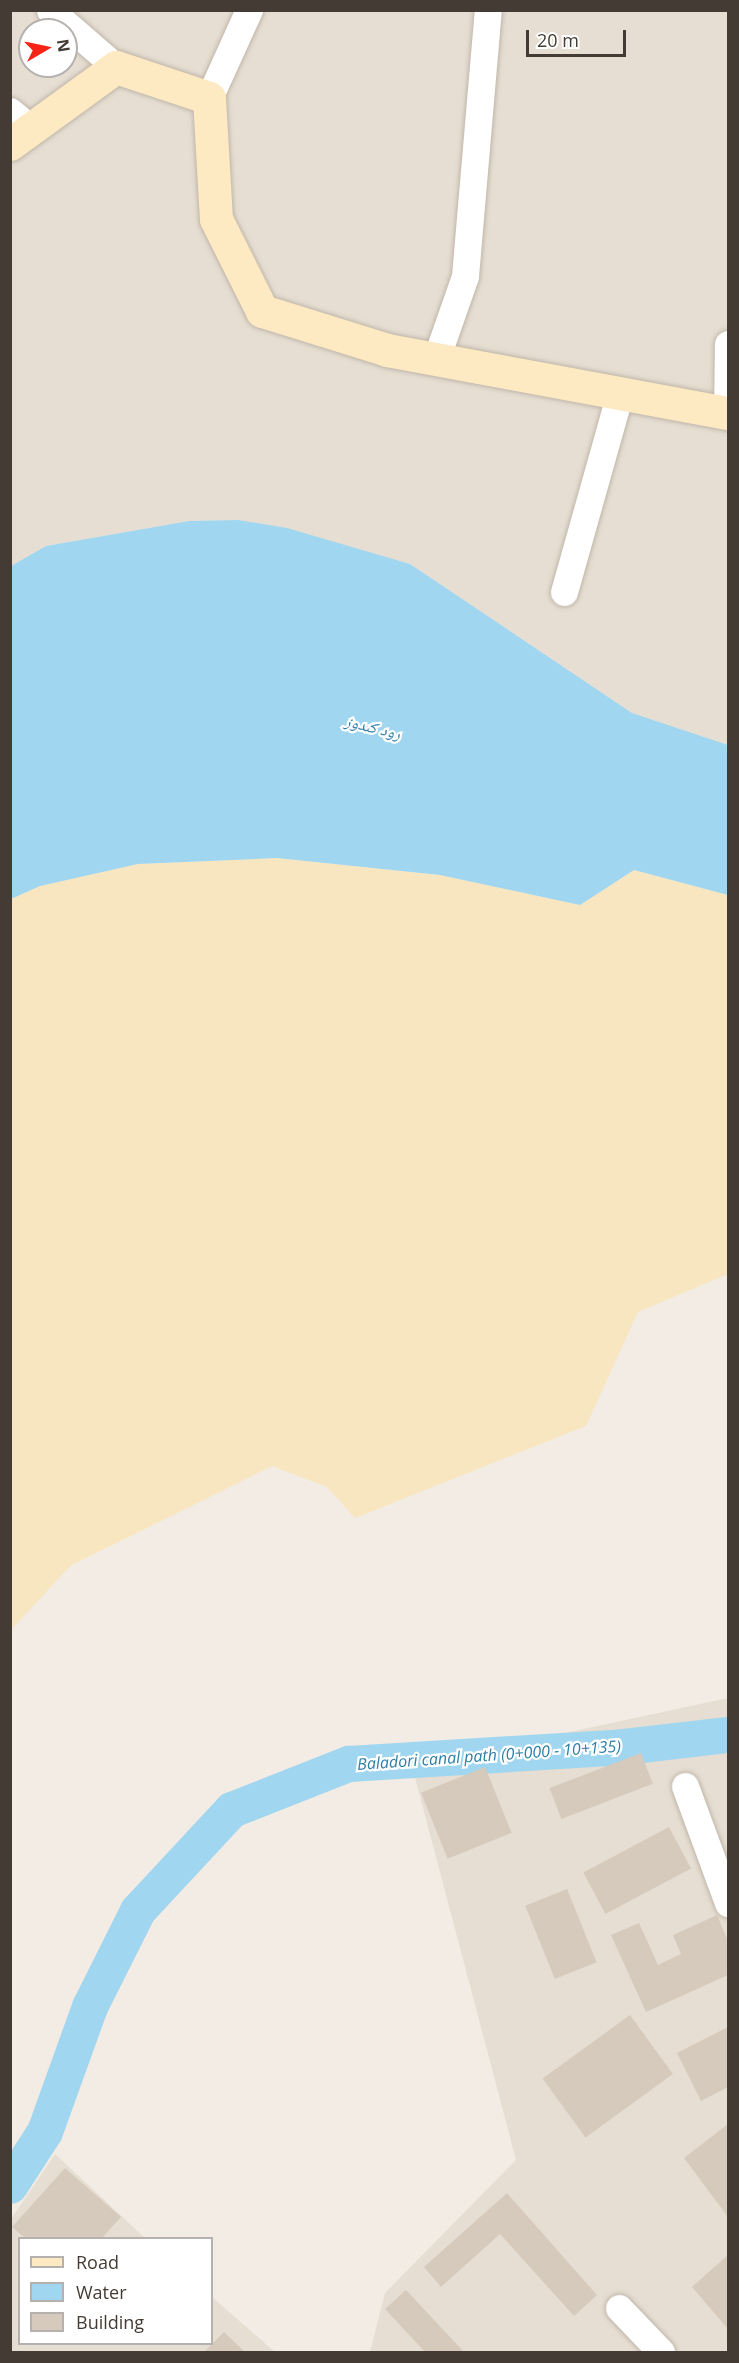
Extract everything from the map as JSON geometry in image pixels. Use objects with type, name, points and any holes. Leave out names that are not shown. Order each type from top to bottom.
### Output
[{"type":"street","points":[[50,10],[116,67],[208,98]]},
{"type":"street","points":[[249,10],[208,98],[216,219],[262,311],[387,350],[728,413],[729,344]]},
{"type":"street","points":[[436,359],[465,276],[488,10]]},
{"type":"street","points":[[17,128],[116,67]]},
{"type":"street","points":[[564,592],[620,393]]},
{"type":"street","points":[[685,1786],[729,1903]]},
{"type":"street","points":[[619,2308],[661,2352]]},
{"type":"shaded area","points":[[11,11],[728,11],[728,745],[632,713],[410,564],[238,520],[189,521],[46,546],[11,566]]},
{"type":"shaded area","points":[[728,1698],[728,2352],[370,2352],[385,2293],[516,2160],[412,1766]]},
{"type":"shaded area","points":[[55,2154],[144,2237],[18,2237],[18,2345],[213,2345],[213,2298],[275,2352],[11,2352],[11,2219]]},
{"type":"sand","points":[[277,858],[440,875],[580,905],[634,870],[728,895],[728,1274],[638,1312],[586,1426],[355,1518],[327,1487],[272,1466],[70,1566],[11,1630],[11,899],[40,886],[138,864]]},
{"type":"water","name":"رود کندوز","points":[[238,520],[287,528],[410,564],[632,713],[728,745],[728,895],[634,870],[580,905],[440,875],[277,858],[138,864],[40,886],[11,899],[11,566],[46,546],[189,521]]},
{"type":"building","points":[[641,1753],[653,1784],[561,1819],[550,1788]]},
{"type":"building","points":[[485,1767],[512,1833],[448,1859],[421,1793]]},
{"type":"building","points":[[669,1827],[691,1868],[605,1914],[583,1873]]},
{"type":"building","points":[[567,1889],[597,1962],[555,1979],[525,1906]]},
{"type":"building","points":[[717,1915],[728,1941],[728,1975],[646,2012],[611,1935],[639,1923],[658,1965],[681,1954],[673,1935]]},
{"type":"building","points":[[630,2015],[673,2074],[586,2138],[543,2078]]},
{"type":"building","points":[[728,2027],[728,2087],[701,2101],[677,2053]]},
{"type":"building","points":[[728,2124],[728,2217],[684,2158]]},
{"type":"building","points":[[65,2168],[121,2217],[103,2237],[24,2237],[12,2227]]},
{"type":"building","points":[[507,2193],[597,2295],[574,2316],[500,2234],[441,2287],[424,2267]]},
{"type":"building","points":[[728,2255],[728,2329],[692,2287]]},
{"type":"building","points":[[406,2290],[464,2352],[425,2352],[385,2309]]},
{"type":"building","points":[[224,2332],[245,2352],[204,2352]]},
{"type":"waterway","name":"Baladori canal path (0+000 - 10+135)","points":[[10,2186],[45,2132],[90,2007],[138,1911],[232,1810],[349,1764],[624,1747],[728,1735]]}]
